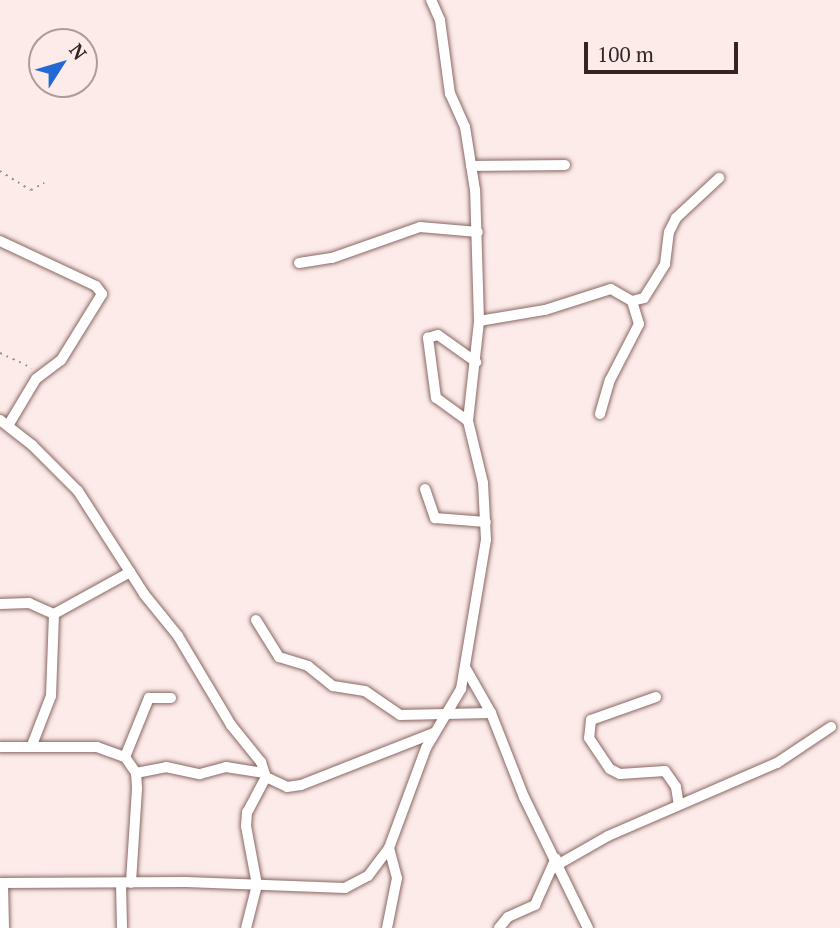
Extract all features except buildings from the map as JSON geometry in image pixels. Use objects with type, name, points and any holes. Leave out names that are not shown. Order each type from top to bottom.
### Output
[{"type":"street","points":[[4,928],[2,883],[345,888],[368,876],[389,848],[434,733],[446,715],[467,669],[484,561],[486,522],[483,483],[468,421],[479,321],[478,232],[465,127],[450,94],[440,20],[431,0]]},
{"type":"street","points":[[471,166],[565,165]]},
{"type":"street","points":[[632,301],[644,298],[655,286],[668,257],[669,232],[676,218],[719,178]]},
{"type":"street","points":[[299,263],[332,258],[420,227],[478,232]]},
{"type":"street","points":[[0,241],[102,291],[100,301],[61,360],[42,374],[5,422],[78,491],[130,572],[178,636],[222,711],[266,775]]},
{"type":"street","points":[[479,321],[545,310],[611,289],[632,301],[639,324],[610,380],[600,414]]},
{"type":"street","points":[[468,421],[436,398],[428,338],[438,335],[476,362]]},
{"type":"street","points":[[425,489],[435,518],[486,522]]},
{"type":"street","points":[[54,614],[130,572]]},
{"type":"street","points":[[0,604],[29,603],[54,614]]},
{"type":"street","points":[[32,745],[51,696],[54,614]]},
{"type":"street","points":[[256,620],[279,657],[308,666],[332,686],[365,691],[400,716],[491,713]]},
{"type":"street","points":[[467,669],[491,713],[524,797],[558,861],[588,928]]},
{"type":"street","points":[[656,697],[605,713],[591,720],[587,728],[610,769],[635,775],[665,771],[676,787],[679,805]]},
{"type":"street","points":[[125,757],[149,698],[171,698]]},
{"type":"street","points":[[499,928],[508,917],[536,905],[558,861],[608,836],[777,762],[831,727]]},
{"type":"street","points":[[136,773],[166,767],[200,774],[226,767],[266,775],[286,787],[301,785],[434,733]]},
{"type":"street","points":[[0,747],[97,747],[125,757],[136,773],[122,928]]},
{"type":"street","points":[[246,928],[257,885],[246,826],[247,812],[266,775]]},
{"type":"street","points":[[387,928],[397,878],[389,848]]},
{"type":"path","points":[[0,171],[31,190],[44,183]]},
{"type":"path","points":[[0,353],[42,374]]}]
